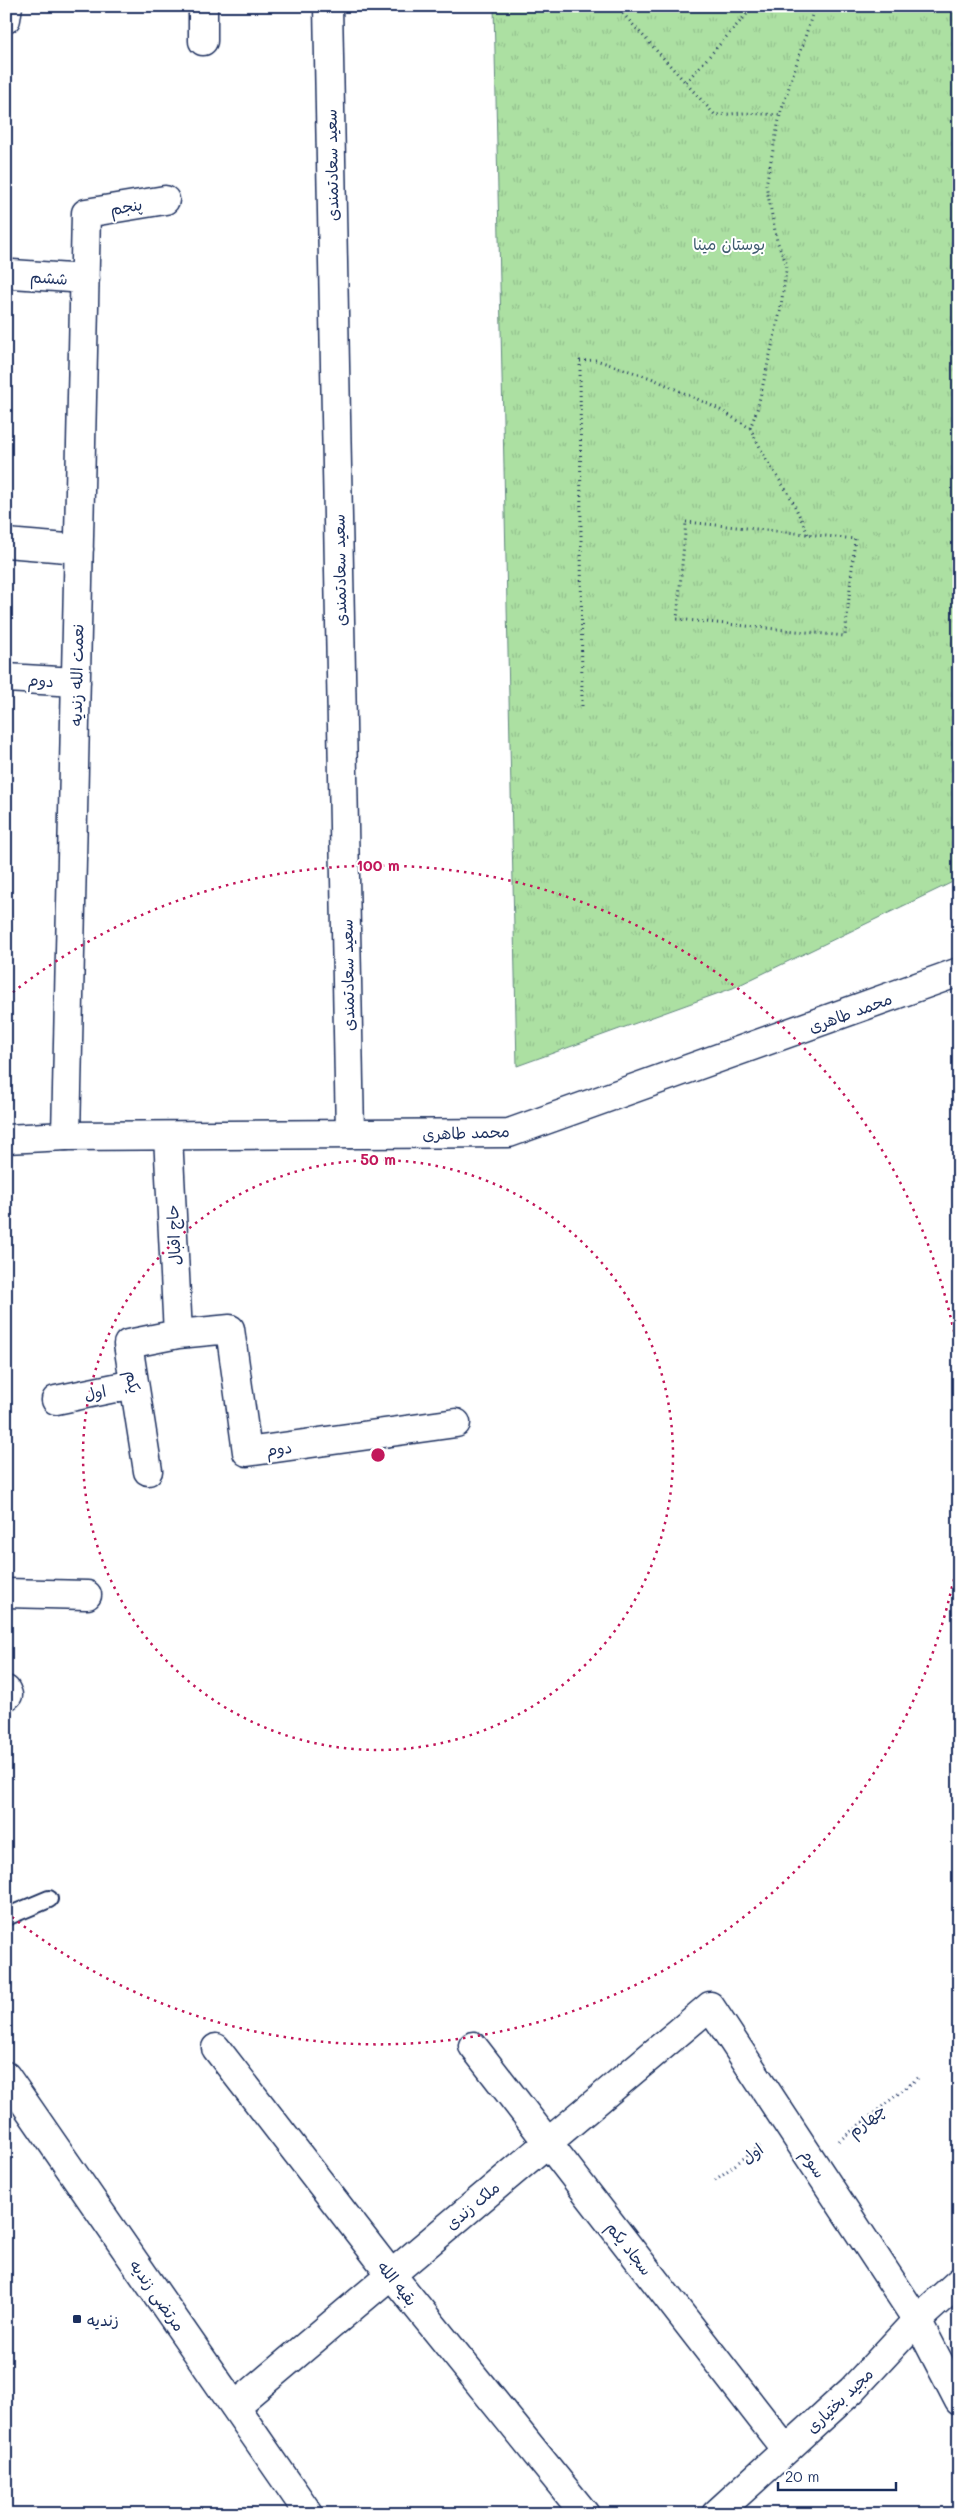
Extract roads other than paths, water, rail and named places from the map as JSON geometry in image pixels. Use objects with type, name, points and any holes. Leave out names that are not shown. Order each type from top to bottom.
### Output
[{"type":"street","points":[[6,19],[8,6]]},
{"type":"street","points":[[203,6],[203,41]]},
{"type":"street","name":"سعید سعادتمندی","points":[[328,6],[350,1134]]},
{"type":"street","name":"پنجم","points":[[86,213],[165,200]]},
{"type":"street","name":"نعمت الله زندیه","points":[[66,1136],[86,213]]},
{"type":"street","name":"ششم","points":[[12,274],[85,279]]},
{"type":"street","points":[[6,543],[79,549]]},
{"type":"street","name":"دوم","points":[[6,678],[76,682]]},
{"type":"street","name":"محمد طاهری","points":[[6,1139],[66,1136],[509,1133],[959,972]]},
{"type":"street","name":"حاج اقبال","points":[[168,1136],[178,1334]]},
{"type":"street","name":"دوم","points":[[178,1334],[230,1329],[247,1452],[456,1423]]},
{"type":"street","name":"یکم","points":[[148,1471],[128,1344],[178,1334]]},
{"type":"street","name":"اول","points":[[56,1400],[134,1384]]},
{"type":"street","points":[[6,1593],[87,1596]]},
{"type":"street","name":"سوم","points":[[710,2006],[917,2320],[959,2401]]},
{"type":"street","name":"ملک زندی","points":[[235,2406],[390,2273],[710,2006]]},
{"type":"street","name":"سجاد یکم","points":[[473,2046],[786,2450]]},
{"type":"street","name":"بقیه الله","points":[[216,2048],[390,2273],[585,2514]]},
{"type":"street","name":"مرتضی زندیه","points":[[6,2076],[309,2514]]},
{"type":"street","name":"مجید بختیاری","points":[[716,2514],[852,2390],[917,2320],[959,2282]]},
{"type":"lane","points":[[6,1917],[49,1900]]},
{"type":"place","name":"زندیه","points":[[77,2319]]},
{"type":"park label","name":"بوستان مینا","points":[[729,243]]}]
